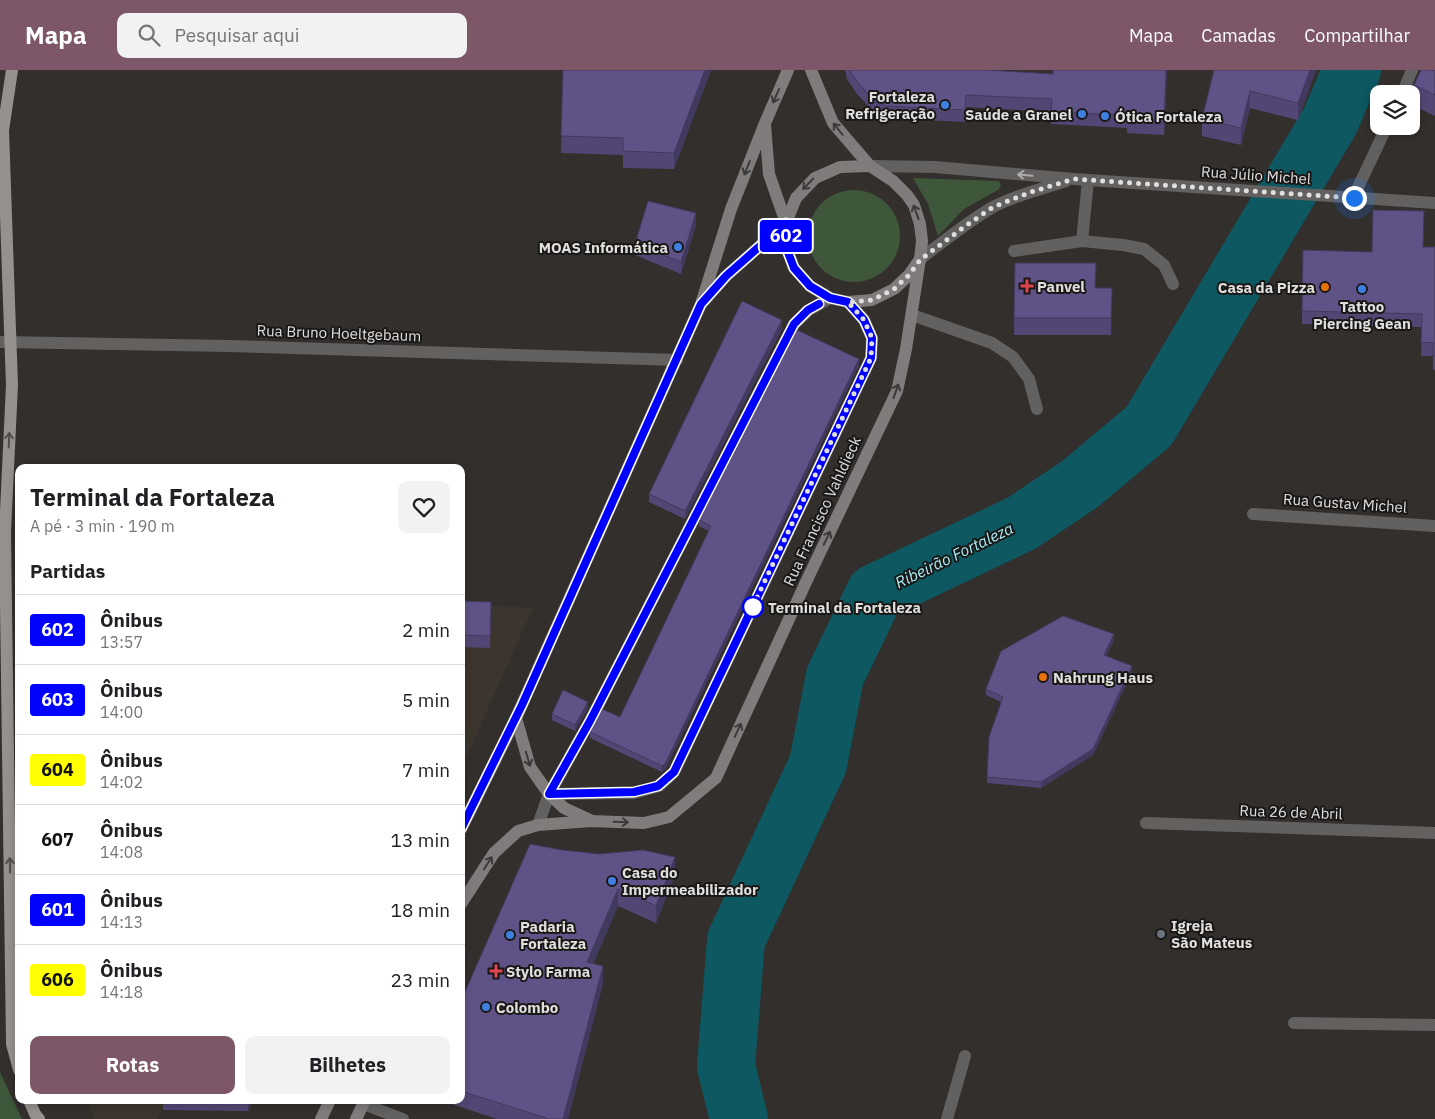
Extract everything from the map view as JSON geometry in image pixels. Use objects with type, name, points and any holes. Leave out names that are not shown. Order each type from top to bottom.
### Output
[{"type":"main road","points":[[0,158],[12,70]]},
{"type":"main road","points":[[465,821],[516,718],[677,360],[701,304],[731,209],[788,70]]},
{"type":"main road","name":"Rua Francisco Vahldieck","points":[[465,898],[494,853],[518,831],[538,825],[591,821],[644,823],[670,817],[716,778],[806,582],[897,391],[912,315],[920,260],[922,242],[920,224],[914,205],[907,195],[893,181],[870,166],[833,123],[811,70]]},
{"type":"main road","points":[[765,123],[769,174],[786,223],[786,247],[794,268],[810,286],[830,298],[848,302],[872,300],[894,289],[909,275],[920,260]]},
{"type":"main road","points":[[3,130],[12,386],[5,532],[12,1044],[15,1055]]},
{"type":"main road","points":[[701,304],[726,276],[786,223],[796,198],[815,178],[840,167],[870,166]]},
{"type":"main road","points":[[516,718],[530,767],[549,794],[564,808],[591,821]]},
{"type":"main road","points":[[31,1104],[39,1119]]},
{"type":"main road","points":[[321,1119],[328,1104]]},
{"type":"main road","points":[[356,1119],[363,1104]]},
{"type":"street","points":[[1406,85],[1412,70]]},
{"type":"street","points":[[1354,198],[1383,135]]},
{"type":"street","name":"Rua Júlio Michel","points":[[870,166],[935,167],[1074,179],[1435,203]]},
{"type":"street","name":"Rua Júlio Michel","points":[[920,260],[993,207],[1031,192],[1074,179]]},
{"type":"street","points":[[1082,242],[1088,180]]},
{"type":"street","points":[[1014,251],[1082,242],[1123,245],[1144,249],[1164,265],[1173,284]]},
{"type":"street","points":[[538,825],[549,794],[594,712],[794,324],[808,310],[830,298]]},
{"type":"street","points":[[549,794],[634,792],[658,786],[674,772],[871,358],[872,338],[864,320],[848,302]]},
{"type":"street","points":[[912,315],[992,343],[1013,357],[1029,379],[1037,409]]},
{"type":"street","name":"Rua Bruno Hoeltgebaum","points":[[0,342],[240,346],[677,360]]},
{"type":"street","name":"Rua Gustav Michel","points":[[1253,514],[1435,526]]},
{"type":"street","name":"Rua 26 de Abril","points":[[1146,823],[1435,833]]},
{"type":"street","points":[[1294,1023],[1435,1025]]},
{"type":"street","points":[[946,1119],[965,1056]]},
{"type":"street","points":[[369,1104],[403,1119]]},
{"type":"shaded area","points":[[465,604],[533,608],[465,760]]},
{"type":"shaded area","points":[[88,1104],[165,1104],[157,1119],[94,1119]]},
{"type":"green space","points":[[913,178],[999,181],[1001,186],[998,190],[964,209],[938,236],[928,204]]},
{"type":"green space","points":[[854,190],[872,193],[887,203],[897,218],[900,236],[897,254],[887,269],[872,279],[854,282],[836,279],[821,269],[811,254],[808,236],[811,218],[821,203],[836,193]]},
{"type":"green space","points":[[0,1072],[22,1119],[0,1119]]},
{"type":"building","points":[[563,70],[705,70],[674,153],[623,151],[623,138],[561,136]]},
{"type":"building","points":[[849,70],[986,70],[1053,74],[1053,70],[1166,70],[1164,122],[1127,121],[1127,115],[1051,112],[1052,99],[966,95],[965,110],[885,106],[868,94]]},
{"type":"building","points":[[1214,70],[1310,70],[1298,103],[1250,91],[1241,128],[1202,119]]},
{"type":"building","points":[[1421,70],[1435,70],[1435,95],[1420,88],[1420,85],[1414,85]]},
{"type":"building","points":[[648,201],[696,213],[681,262],[635,244]]},
{"type":"building","points":[[1373,210],[1424,211],[1423,247],[1435,247],[1435,356],[1433,356],[1433,343],[1421,342],[1422,314],[1302,311],[1303,250],[1372,252]]},
{"type":"building","points":[[1015,263],[1096,263],[1095,288],[1112,288],[1111,318],[1014,318]]},
{"type":"building","points":[[742,301],[782,320],[685,511],[649,494]]},
{"type":"building","points":[[797,330],[859,359],[666,762],[662,766],[590,732],[602,709],[620,717],[711,526],[699,520]]},
{"type":"building","points":[[465,601],[491,602],[490,636],[465,635]]},
{"type":"building","points":[[1063,616],[1114,634],[1104,655],[1132,666],[1093,749],[1041,782],[987,777],[989,737],[1003,697],[986,689],[1001,651]]},
{"type":"building","points":[[563,690],[588,702],[575,725],[552,714]]},
{"type":"building","points":[[530,844],[599,854],[643,850],[675,857],[656,906],[618,889],[587,962],[603,966],[563,1119],[549,1119],[465,1092],[465,992]]},
{"type":"waterway","name":"Ribeirão Fortaleza","points":[[739,1119],[726,1066],[736,940],[818,764],[835,676],[875,593],[1022,523],[1080,484],[1149,426],[1330,121],[1352,70]]},
{"type":"bus line","name":"602","points":[[465,820],[522,705],[701,304],[726,276],[786,223],[786,247],[794,268],[810,286],[830,298],[848,302],[864,320],[872,338],[871,358],[674,772],[658,786],[634,792],[549,794],[590,721],[794,324],[808,310],[819,304]]},
{"type":"place","name":"Fortaleza Refrigeração","points":[[945,105]]},
{"type":"place","name":"Saúde a Granel","points":[[1082,114]]},
{"type":"place","name":"Ótica Fortaleza","points":[[1105,116]]},
{"type":"place","name":"MOAS Informática","points":[[678,247]]},
{"type":"place","name":"Panvel","points":[[1027,286]]},
{"type":"place","name":"Casa da Pizza","points":[[1325,287]]},
{"type":"place","name":"Tattoo Piercing Gean","points":[[1362,289]]},
{"type":"place","name":"Terminal da Fortaleza","points":[[753,607]]},
{"type":"place","name":"Nahrung Haus","points":[[1043,677]]},
{"type":"place","name":"Casa do Impermeabilizador","points":[[612,881]]},
{"type":"place","name":"Igreja São Mateus","points":[[1161,934]]},
{"type":"place","name":"Padaria Fortaleza","points":[[510,935]]},
{"type":"place","name":"Stylo Farma","points":[[496,971]]},
{"type":"place","name":"Colombo","points":[[486,1007]]},
{"type":"route","points":[[753,607],[751,610],[871,358],[872,338],[864,320],[848,302],[872,300],[894,289],[909,275],[920,260],[993,207],[1031,192],[1074,179],[1354,198]]}]
